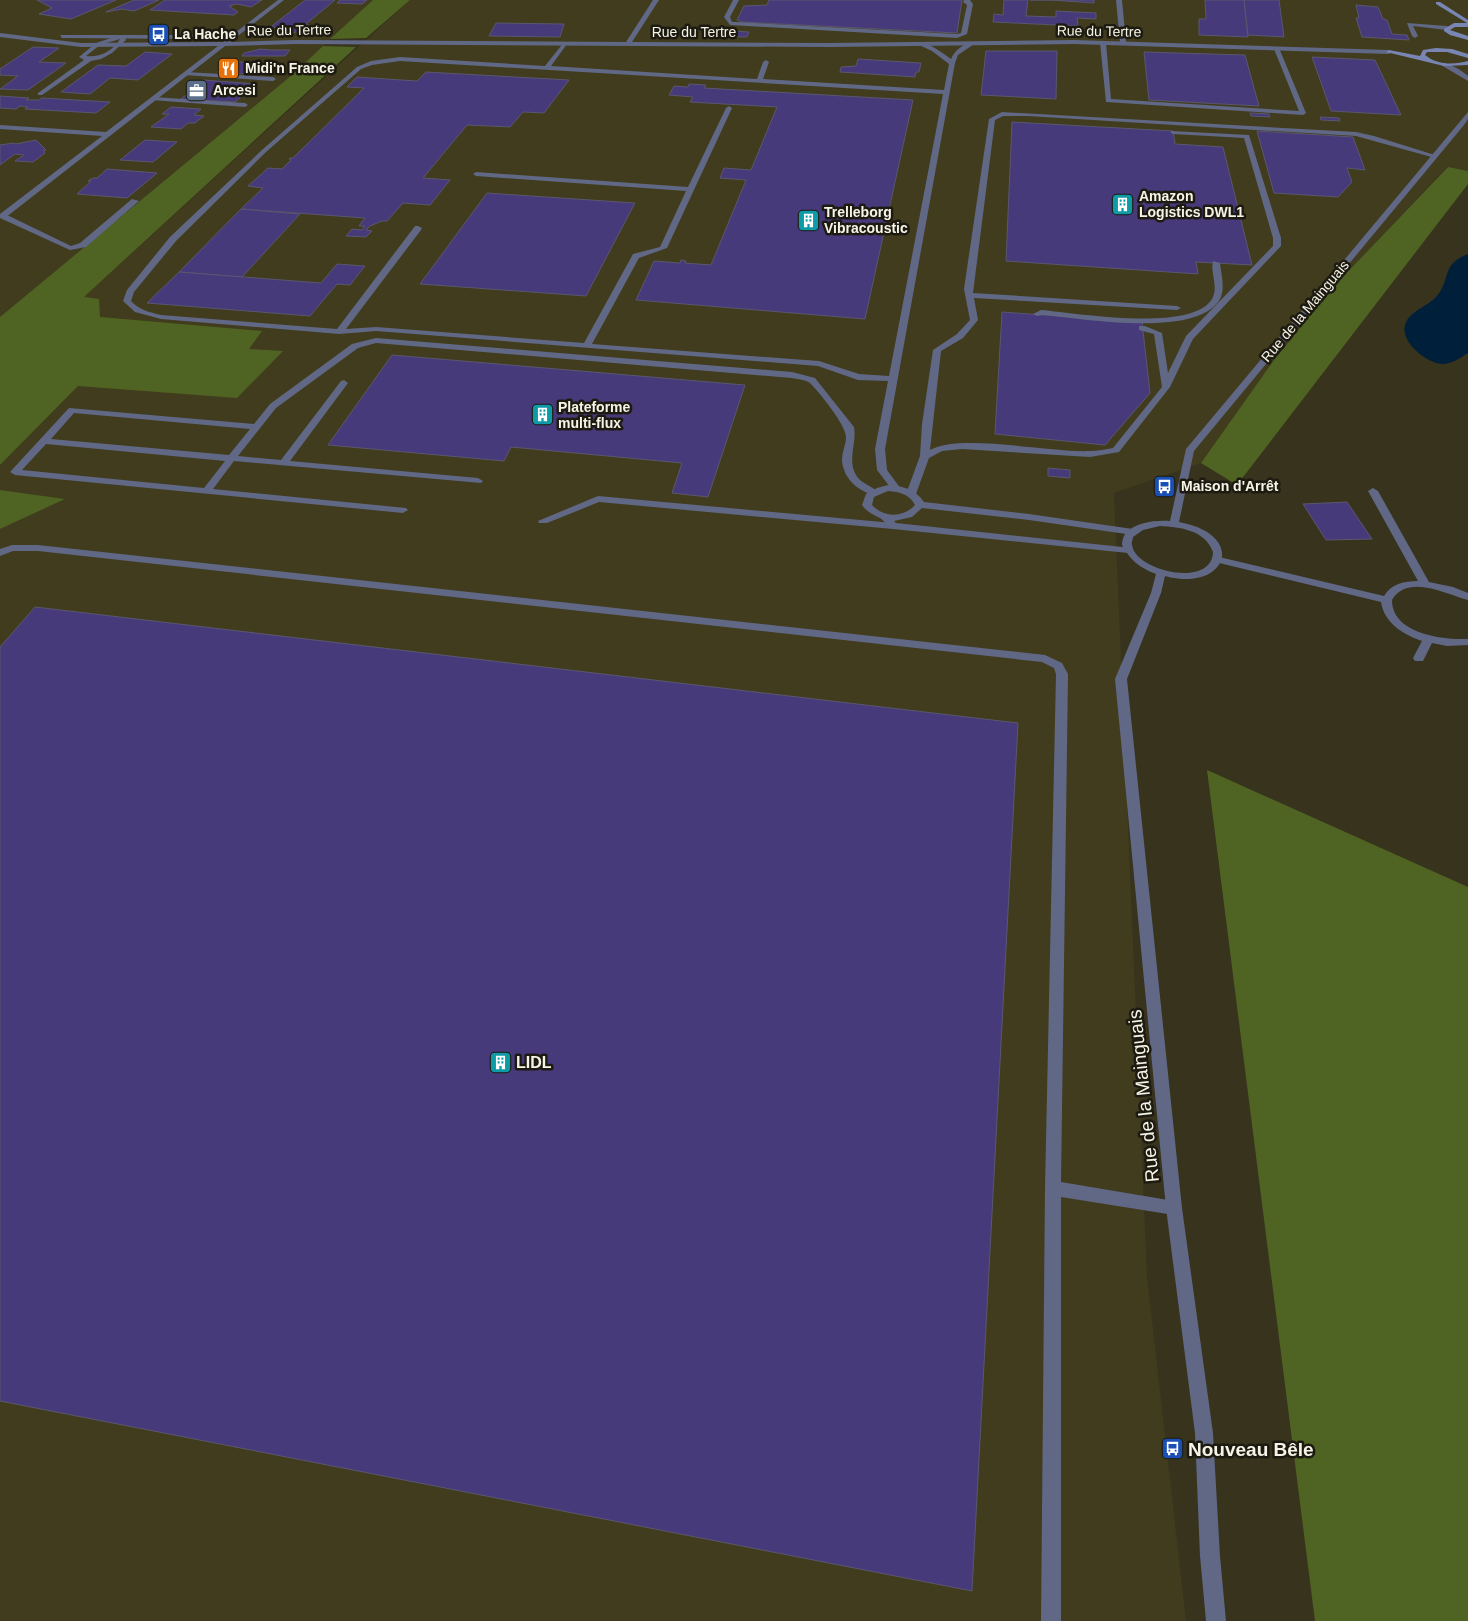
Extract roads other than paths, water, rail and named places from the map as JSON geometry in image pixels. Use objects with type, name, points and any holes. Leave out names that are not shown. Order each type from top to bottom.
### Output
[{"type":"main road","points":[[1437,1],[1468,24]]},
{"type":"main road","points":[[1437,1],[1448,27],[1448,32],[1468,38]]},
{"type":"main road","points":[[1448,27],[1468,24]]},
{"type":"main road","points":[[1452,41],[1458,36]]},
{"type":"main road","points":[[1389,52],[1426,51],[1444,47],[1465,55],[1468,48]]},
{"type":"main road","points":[[1426,51],[1422,55],[1427,59]]},
{"type":"main road","points":[[1389,52],[1443,64],[1468,63]]},
{"type":"street","points":[[135,201],[83,245],[70,248],[2,216],[282,0]]},
{"type":"street","points":[[628,44],[656,0]]},
{"type":"street","points":[[736,0],[726,17],[730,23],[957,36],[964,34],[970,4],[966,2],[967,0]]},
{"type":"street","points":[[1119,0],[1123,43]]},
{"type":"street","points":[[1415,36],[1409,24],[1448,27]]},
{"type":"street","points":[[3,36],[204,37]]},
{"type":"street","name":"Rue du Tertre","points":[[3,36],[97,45],[270,42],[564,44],[1123,43],[1389,52]]},
{"type":"street","points":[[122,36],[123,40],[118,45],[98,59],[82,57],[97,45],[122,36]]},
{"type":"street","points":[[214,37],[270,42]]},
{"type":"street","points":[[896,489],[882,470],[880,460],[892,379],[952,63],[956,54],[972,43]]},
{"type":"street","points":[[1103,43],[1108,101],[1303,113],[1277,49]]},
{"type":"street","points":[[547,68],[564,44]]},
{"type":"street","points":[[920,44],[934,50],[952,63]]},
{"type":"street","points":[[40,94],[89,59]]},
{"type":"street","points":[[892,379],[858,376],[819,364],[376,329],[339,332],[161,317],[143,313],[132,308],[127,301],[130,292],[173,239],[264,151],[359,68],[371,63],[400,59],[946,92]]},
{"type":"street","points":[[760,80],[766,62]]},
{"type":"street","points":[[1443,64],[1462,73],[1468,79]]},
{"type":"street","points":[[186,74],[273,79]]},
{"type":"street","points":[[153,99],[245,105]]},
{"type":"street","points":[[587,345],[636,256],[663,248],[729,108]]},
{"type":"street","points":[[911,494],[925,456],[927,424],[937,350],[960,336],[974,320],[968,289],[992,119],[1002,114],[1028,114],[1356,134],[1435,156]]},
{"type":"street","name":"Rue de la Mainguais","points":[[1174,524],[1189,451],[1467,116]]},
{"type":"street","points":[[0,127],[106,134]]},
{"type":"street","points":[[925,456],[940,448],[962,446],[1090,454],[1116,450],[1166,387],[1189,338],[1277,246],[1277,238],[1247,136],[1173,132]]},
{"type":"street","points":[[476,174],[691,189]]},
{"type":"street","points":[[339,332],[418,228]]},
{"type":"street","points":[[1037,314],[1041,312],[1147,320],[1172,320],[1191,317],[1208,308],[1218,294],[1216,263]]},
{"type":"street","points":[[969,295],[1177,308]]},
{"type":"street","points":[[1142,328],[1158,333],[1166,387]]},
{"type":"street","points":[[207,490],[273,406],[355,346],[376,340],[792,375],[812,380],[849,427],[851,437],[847,459],[851,476],[859,484],[873,492]]},
{"type":"street","points":[[284,463],[344,382]]},
{"type":"street","points":[[256,427],[72,410],[14,472],[403,510]]},
{"type":"street","points":[[44,441],[478,481]]},
{"type":"street","points":[[920,506],[916,498],[911,494],[888,488],[873,492],[868,496],[867,505],[870,510],[892,518],[909,515],[920,506],[1029,517],[1133,532]]},
{"type":"street","points":[[1373,491],[1425,584]]},
{"type":"street","points":[[543,521],[598,499],[1128,550]]},
{"type":"street","points":[[884,516],[893,526]]},
{"type":"street","points":[[1148,524],[1174,524],[1187,526],[1210,538],[1220,553],[1219,560],[1213,568],[1197,574],[1176,576],[1161,573],[1141,564],[1128,550],[1126,541],[1133,532],[1148,524]]},
{"type":"street","points":[[0,553],[12,548],[38,548],[1045,659],[1058,666],[1062,674],[1053,1188],[1050,1621]]},
{"type":"street","points":[[1219,560],[1387,600]]},
{"type":"street","name":"Rue de la Mainguais","points":[[1161,573],[1156,593],[1122,679],[1174,1208],[1204,1434],[1210,1556],[1216,1621]]},
{"type":"street","points":[[1467,595],[1425,584],[1411,584],[1392,593],[1387,600],[1388,609],[1393,618],[1402,626],[1429,639],[1445,642],[1468,642]]},
{"type":"street","points":[[1419,658],[1429,639]]},
{"type":"street","points":[[1053,1188],[1174,1208]]},
{"type":"water","points":[[1468,254],[1468,353],[1450,363],[1444,364],[1430,361],[1411,345],[1405,332],[1405,325],[1410,316],[1436,297],[1453,263]]},
{"type":"place","name":"La Hache","points":[[158,34]]},
{"type":"place","name":"Midi'n France","points":[[229,68]]},
{"type":"place","name":"Arcesi","points":[[197,90]]},
{"type":"place","name":"Amazon Logistics DWL1","points":[[1123,204]]},
{"type":"place","name":"Trelleborg Vibracoustic","points":[[808,220]]},
{"type":"place","name":"Plateforme multi-flux","points":[[542,415]]},
{"type":"place","name":"Maison d'Arrêt","points":[[1165,486]]},
{"type":"place","name":"LIDL","points":[[500,1062]]},
{"type":"place","name":"Nouveau Bêle","points":[[1172,1449]]}]
